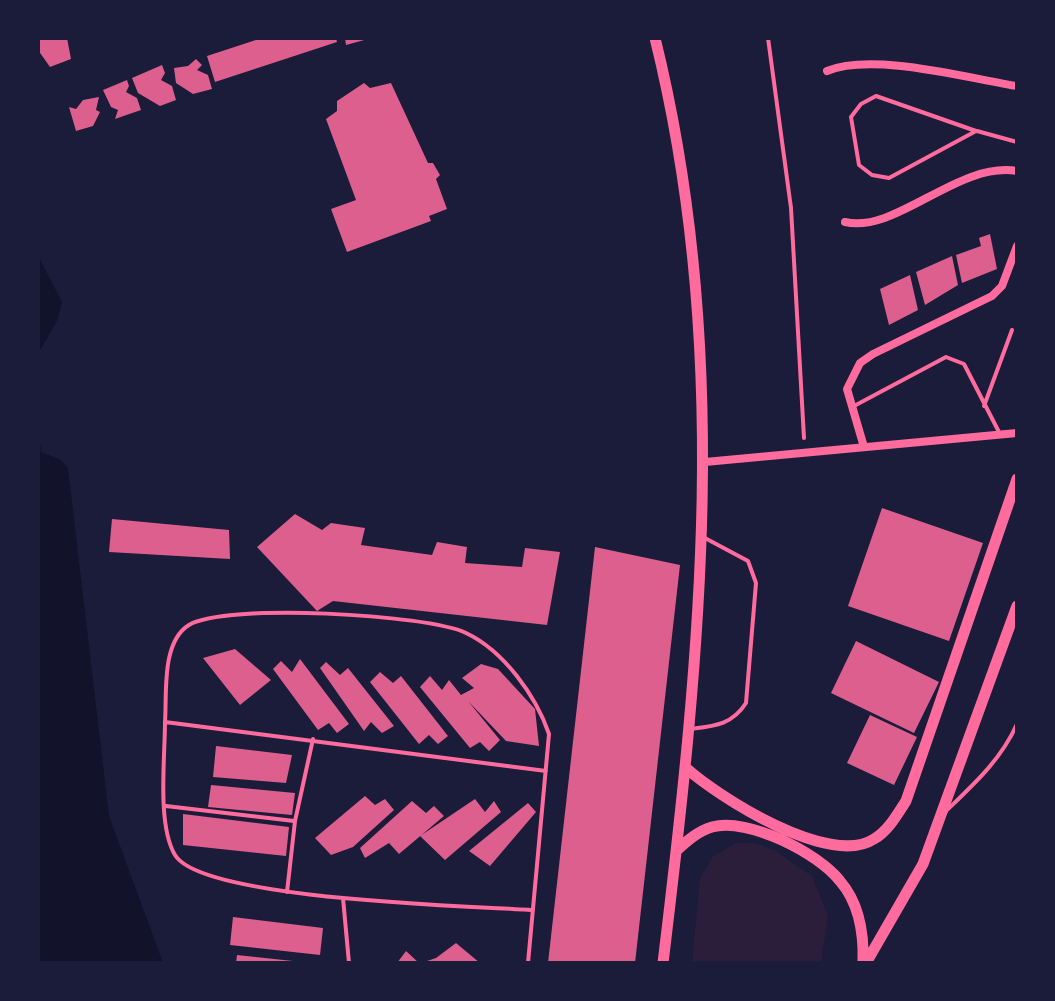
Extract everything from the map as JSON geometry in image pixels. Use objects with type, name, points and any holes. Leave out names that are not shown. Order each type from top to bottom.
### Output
[{"type":"street","points":[[655,38],[673,110],[689,215],[701,329],[705,462],[690,729],[663,963]]},
{"type":"street","points":[[827,71],[844,64],[874,64],[1017,86]]},
{"type":"street","points":[[845,222],[869,224],[981,172],[1017,171]]},
{"type":"street","points":[[864,447],[847,389],[860,363],[992,296],[1008,273],[1017,246]]},
{"type":"street","points":[[705,462],[1017,433]]},
{"type":"street","points":[[685,767],[711,790],[763,819],[821,841],[855,846],[874,840],[893,821],[906,801],[1017,479]]},
{"type":"street","points":[[864,963],[923,864],[1017,606]]},
{"type":"street","points":[[760,832],[763,819]]},
{"type":"street","points":[[676,851],[692,836],[712,827],[734,824],[803,851],[841,882],[855,905],[864,936],[864,963]]},
{"type":"lane","points":[[976,131],[889,178],[880,178],[859,165],[851,117],[861,104],[876,96],[1017,142]]},
{"type":"lane","points":[[984,407],[1012,330]]},
{"type":"lane","points":[[852,407],[946,357],[964,364],[1001,435]]},
{"type":"lane","points":[[690,729],[722,725],[740,712],[746,703],[756,583],[748,561],[703,537]]},
{"type":"lane","points":[[528,963],[533,910],[546,771],[549,734],[541,710],[524,685],[468,633],[438,623],[396,617],[241,614],[190,625],[174,642],[165,722],[167,839],[176,858],[186,867],[201,876],[287,892],[533,910]]},
{"type":"lane","points":[[165,722],[546,771]]},
{"type":"lane","points":[[941,817],[987,771],[1017,724]]},
{"type":"lane","points":[[287,892],[295,821],[313,739]]},
{"type":"lane","points":[[166,806],[295,821]]},
{"type":"lane","points":[[343,898],[349,963]]},
{"type":"path","points":[[768,38],[791,208],[804,453]]},
{"type":"shaded area","points":[[38,256],[62,302],[57,321],[38,354]]},
{"type":"shaded area","points":[[38,424],[41,452],[61,460],[68,468],[109,816],[163,963],[38,963]]},
{"type":"shaded area","points":[[736,843],[755,843],[774,850],[812,876],[828,916],[821,963],[692,963],[700,878],[713,856]]},
{"type":"building","points":[[38,38],[67,38],[71,59],[50,67],[38,50]]},
{"type":"building","points":[[262,38],[336,38],[337,42],[215,82],[207,56]]},
{"type":"building","points":[[345,38],[368,38],[368,39],[346,45]]},
{"type":"building","points":[[196,59],[202,65],[197,70],[208,75],[212,89],[193,94],[176,83],[174,68],[188,66]]},
{"type":"building","points":[[162,65],[165,73],[161,80],[172,86],[176,100],[160,106],[138,93],[132,78]]},
{"type":"building","points":[[127,80],[129,86],[126,92],[137,98],[141,110],[115,119],[118,110],[111,107],[103,90]]},
{"type":"building","points":[[364,83],[370,88],[391,83],[428,163],[433,163],[440,175],[436,179],[447,209],[429,216],[431,221],[347,252],[331,209],[356,200],[326,119],[337,111],[337,101]]},
{"type":"building","points":[[99,97],[96,110],[100,112],[93,126],[76,131],[69,107],[76,109],[83,100]]},
{"type":"building","points":[[990,234],[997,269],[962,283],[956,255],[981,246],[979,238]]},
{"type":"building","points":[[952,256],[958,285],[925,305],[916,272]]},
{"type":"building","points":[[910,275],[918,310],[889,325],[880,289]]},
{"type":"building","points":[[882,508],[983,543],[949,641],[848,606]]},
{"type":"building","points":[[295,514],[322,530],[331,523],[365,528],[361,545],[432,555],[437,542],[467,547],[465,563],[522,567],[525,548],[560,552],[547,625],[333,601],[317,611],[257,547]]},
{"type":"building","points":[[112,519],[229,530],[230,559],[109,552]]},
{"type":"building","points":[[595,547],[680,565],[635,963],[548,963]]},
{"type":"building","points":[[856,641],[939,682],[914,733],[831,693]]},
{"type":"building","points":[[235,649],[271,680],[240,705],[203,658]]},
{"type":"building","points":[[300,659],[349,724],[337,733],[329,723],[318,730],[273,669],[281,661],[292,672]]},
{"type":"building","points":[[326,662],[340,675],[348,668],[394,726],[382,733],[371,722],[364,731],[320,668]]},
{"type":"building","points":[[481,664],[498,669],[535,709],[539,746],[506,741],[468,701],[500,740],[489,751],[480,742],[470,748],[420,687],[430,676],[442,690],[449,680],[461,695],[474,688],[462,678]]},
{"type":"building","points":[[380,672],[393,683],[401,676],[448,736],[438,744],[429,735],[419,744],[370,682]]},
{"type":"building","points":[[870,715],[917,737],[894,785],[847,763]]},
{"type":"building","points":[[216,746],[292,755],[286,783],[213,777]]},
{"type":"building","points":[[211,785],[295,793],[292,815],[208,807]]},
{"type":"building","points":[[365,796],[375,805],[385,799],[394,810],[353,847],[331,855],[315,838]]},
{"type":"building","points":[[475,799],[485,812],[494,801],[501,812],[445,860],[420,836]]},
{"type":"building","points":[[412,801],[426,813],[434,806],[444,816],[399,854],[389,843],[365,858],[360,848]]},
{"type":"building","points":[[528,803],[536,812],[490,866],[469,851]]},
{"type":"building","points":[[183,814],[289,827],[286,856],[183,845]]},
{"type":"building","points":[[233,917],[323,928],[320,955],[230,945]]},
{"type":"building","points":[[456,943],[480,963],[421,963],[436,958]]},
{"type":"building","points":[[406,951],[419,963],[397,963]]},
{"type":"building","points":[[237,955],[293,961],[293,963],[236,963]]}]
